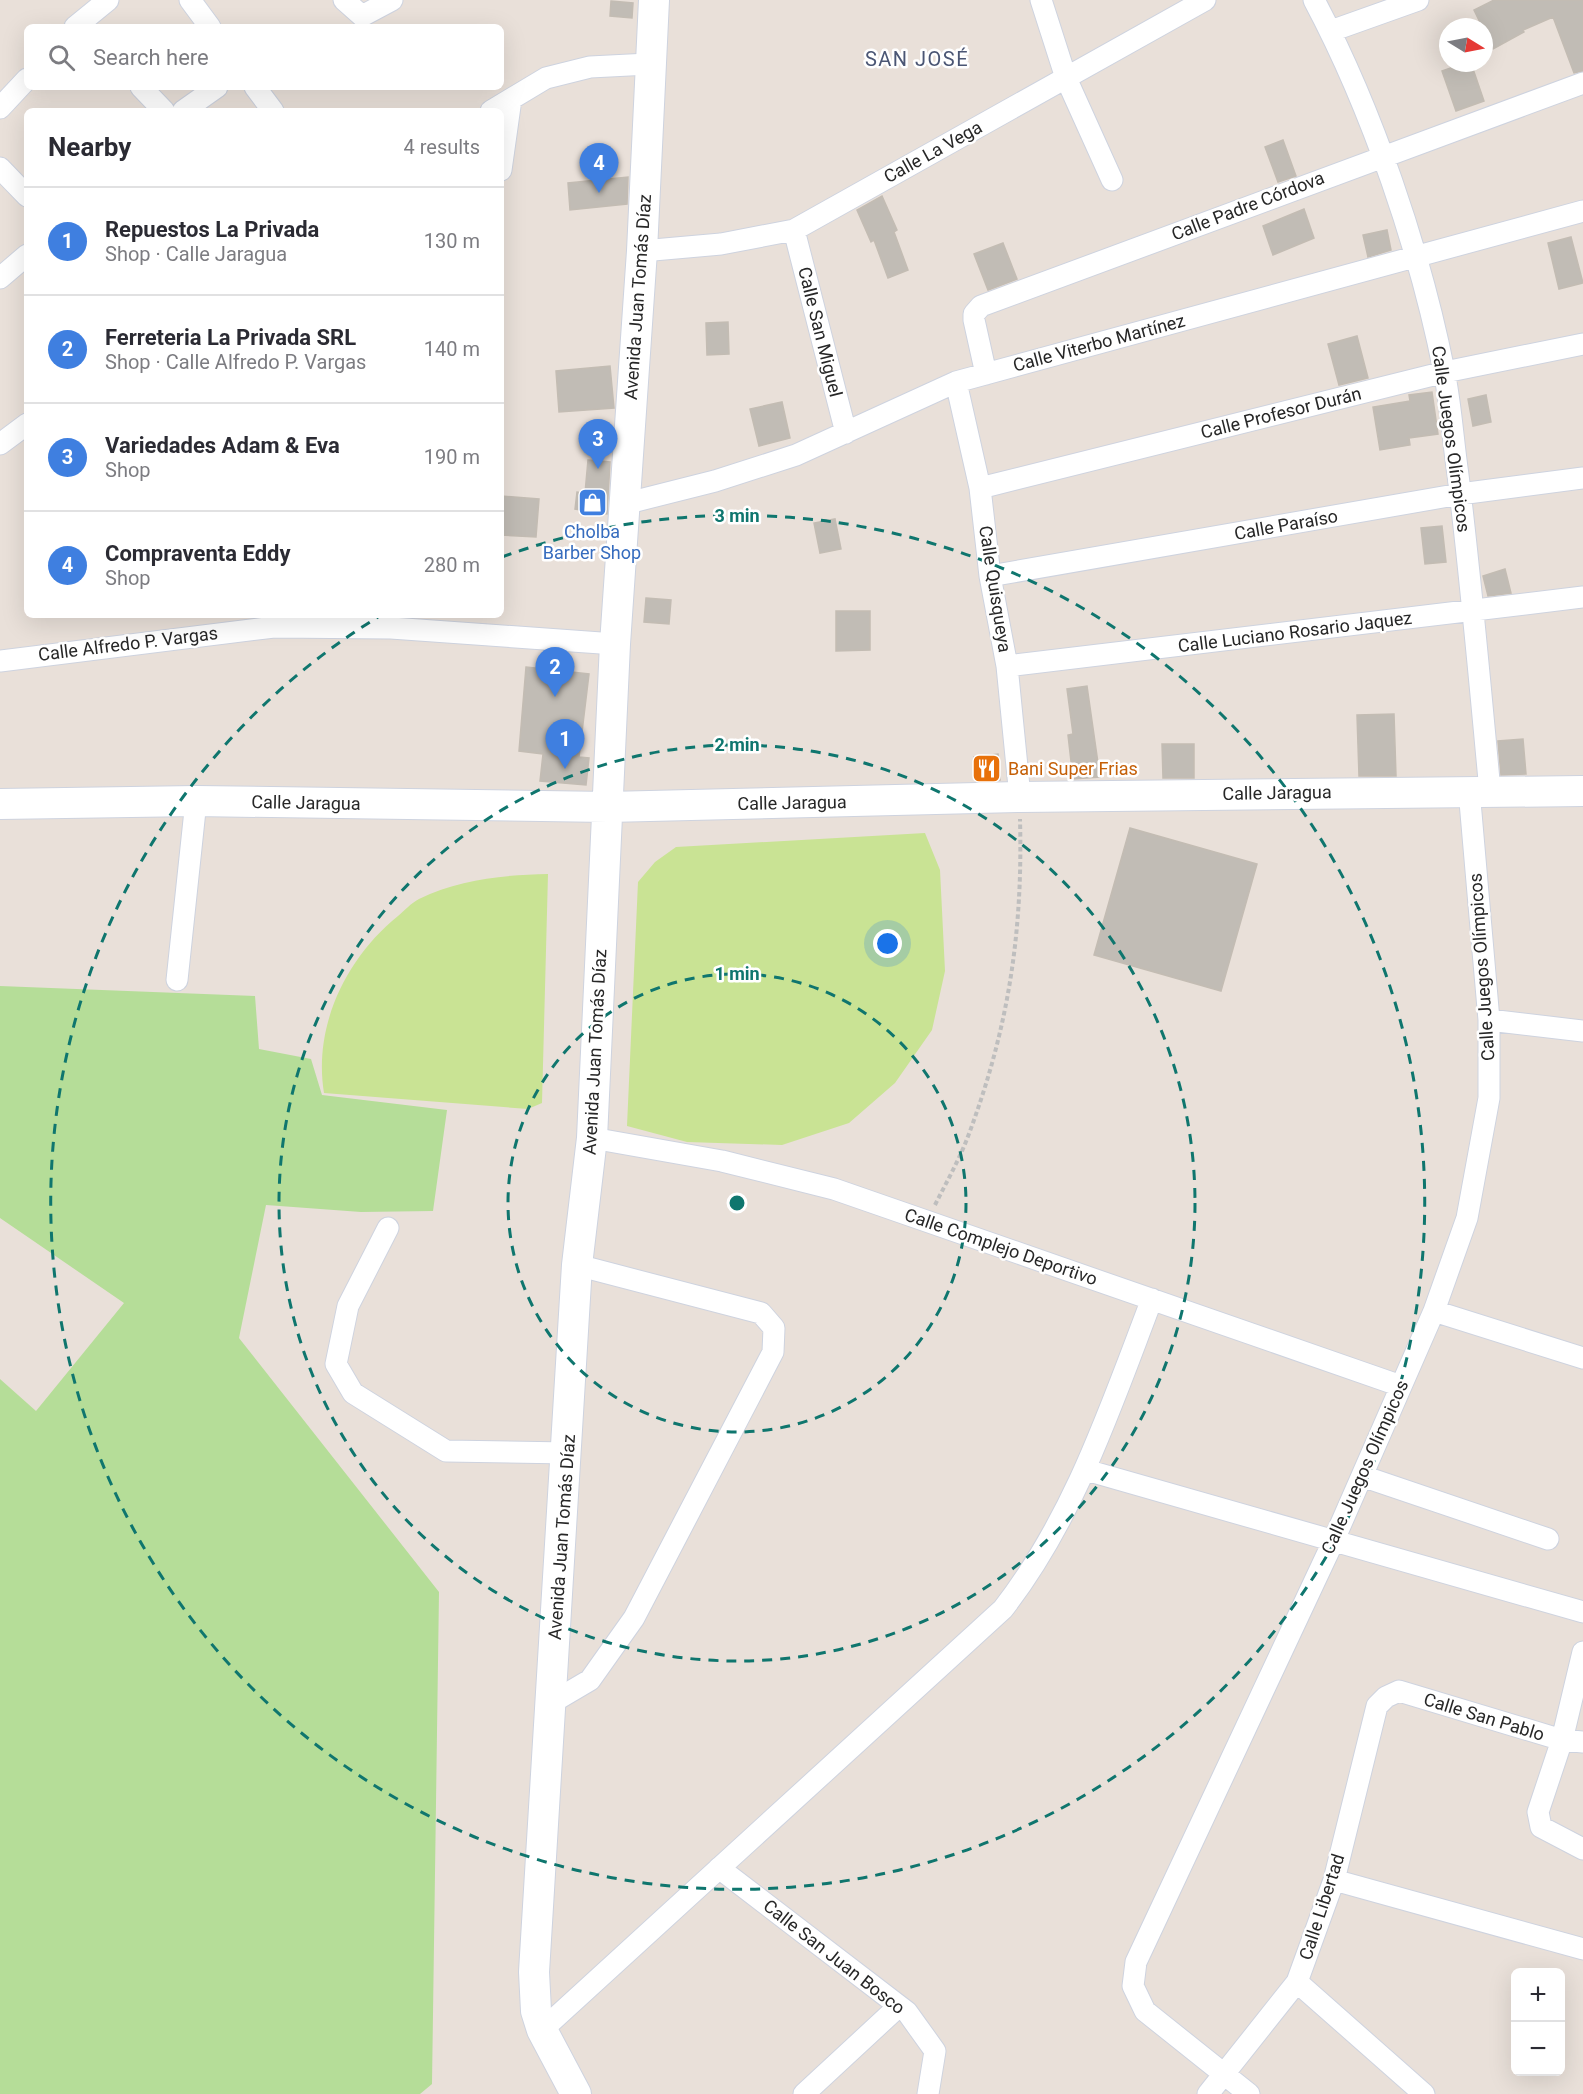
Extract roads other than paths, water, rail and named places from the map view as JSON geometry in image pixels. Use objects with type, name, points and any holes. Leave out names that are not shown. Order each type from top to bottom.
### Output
[{"type":"street","points":[[81,24],[108,0]]},
{"type":"street","points":[[190,0],[208,24]]},
{"type":"street","points":[[345,0],[362,16],[392,0]]},
{"type":"street","name":"Avenida Juan Tomás Díaz","points":[[572,2092],[542,2030],[536,2010],[534,1972],[568,1453],[577,1265],[592,1138],[615,644],[642,251],[654,0]]},
{"type":"street","points":[[1041,0],[1066,78],[1112,180]]},
{"type":"street","name":"Calle La Vega","points":[[642,251],[721,244],[795,230],[1205,0]]},
{"type":"street","name":"Calle Juegos Olímpicos","points":[[1249,2094],[1145,2011],[1133,1986],[1136,1962],[1333,1542],[1434,1311],[1467,1218],[1489,1098],[1489,1020],[1474,611],[1445,372],[1416,256],[1382,156],[1331,31],[1314,0]]},
{"type":"street","points":[[1331,31],[1418,0]]},
{"type":"street","points":[[496,108],[546,78],[590,67],[650,64]]},
{"type":"street","points":[[0,108],[24,82]]},
{"type":"street","name":"Calle Padre Córdova","points":[[987,374],[974,321],[974,314],[981,306],[1583,83]]},
{"type":"street","points":[[144,90],[161,108]]},
{"type":"street","points":[[187,108],[213,90]]},
{"type":"street","points":[[257,90],[271,108]]},
{"type":"street","points":[[504,149],[511,99]]},
{"type":"street","points":[[0,168],[24,193]]},
{"type":"street","name":"Calle Viterbo Martínez","points":[[624,504],[716,481],[796,455],[956,382],[1583,211]]},
{"type":"street","name":"Calle San Miguel","points":[[795,230],[846,433]]},
{"type":"street","points":[[0,279],[24,258]]},
{"type":"street","name":"Calle Profesor Durán","points":[[980,488],[1445,372],[1583,344]]},
{"type":"street","name":"Calle Quisqueya","points":[[956,382],[980,488],[990,576],[1007,666],[1020,797]]},
{"type":"street","points":[[0,444],[24,426]]},
{"type":"street","name":"Calle Paraíso","points":[[990,576],[1460,494],[1583,478]]},
{"type":"street","name":"Calle Luciano Rosario Jaquez","points":[[1007,666],[1583,597]]},
{"type":"street","name":"Calle Alfredo P. Vargas","points":[[0,661],[236,623],[274,627],[391,628],[615,644]]},
{"type":"street","name":"Calle Jaragua","points":[[0,804],[196,801],[608,807],[1020,797],[1479,790],[1583,791]]},
{"type":"street","points":[[177,980],[196,801]]},
{"type":"street","points":[[1489,1020],[1583,1031]]},
{"type":"street","name":"Calle Complejo Deportivo","points":[[592,1138],[722,1161],[834,1189],[1401,1386]]},
{"type":"street","points":[[388,1228],[348,1306],[336,1364],[353,1393],[446,1451],[568,1453]]},
{"type":"street","points":[[551,1703],[590,1680],[634,1618],[773,1352],[774,1328],[761,1313],[577,1265]]},
{"type":"street","points":[[542,2030],[1004,1609],[1028,1577],[1086,1470],[1152,1299]]},
{"type":"street","points":[[1434,1311],[1583,1358]]},
{"type":"street","points":[[1086,1470],[1583,1612]]},
{"type":"street","points":[[1362,1476],[1548,1539]]},
{"type":"street","points":[[1583,1652],[1572,1741],[1538,1812],[1541,1827],[1583,1849]]},
{"type":"street","name":"Calle San Pablo","points":[[1386,1697],[1399,1691],[1572,1741]]},
{"type":"street","name":"Calle Libertad","points":[[1209,2094],[1297,1982],[1334,1880],[1377,1706],[1386,1697]]},
{"type":"street","name":"Calle San Juan Bosco","points":[[719,1868],[907,2012],[935,2051],[928,2094]]},
{"type":"street","points":[[1334,1880],[1583,1949]]},
{"type":"street","points":[[1297,1982],[1424,2094]]},
{"type":"street","points":[[804,2094],[899,2006]]},
{"type":"place","name":"Compraventa Eddy","points":[[599,193]]},
{"type":"place","name":"Variedades Adam & Eva","points":[[598,469]]},
{"type":"place","name":"Cholba Barber Shop","points":[[592,503]]},
{"type":"place","name":"Ferreteria La Privada SRL","points":[[555,697]]},
{"type":"place","name":"Repuestos La Privada","points":[[565,769]]},
{"type":"place","name":"Bani Super Frias","points":[[987,769]]},
{"type":"district","name":"SAN JOSÉ","points":[[917,59]]}]
